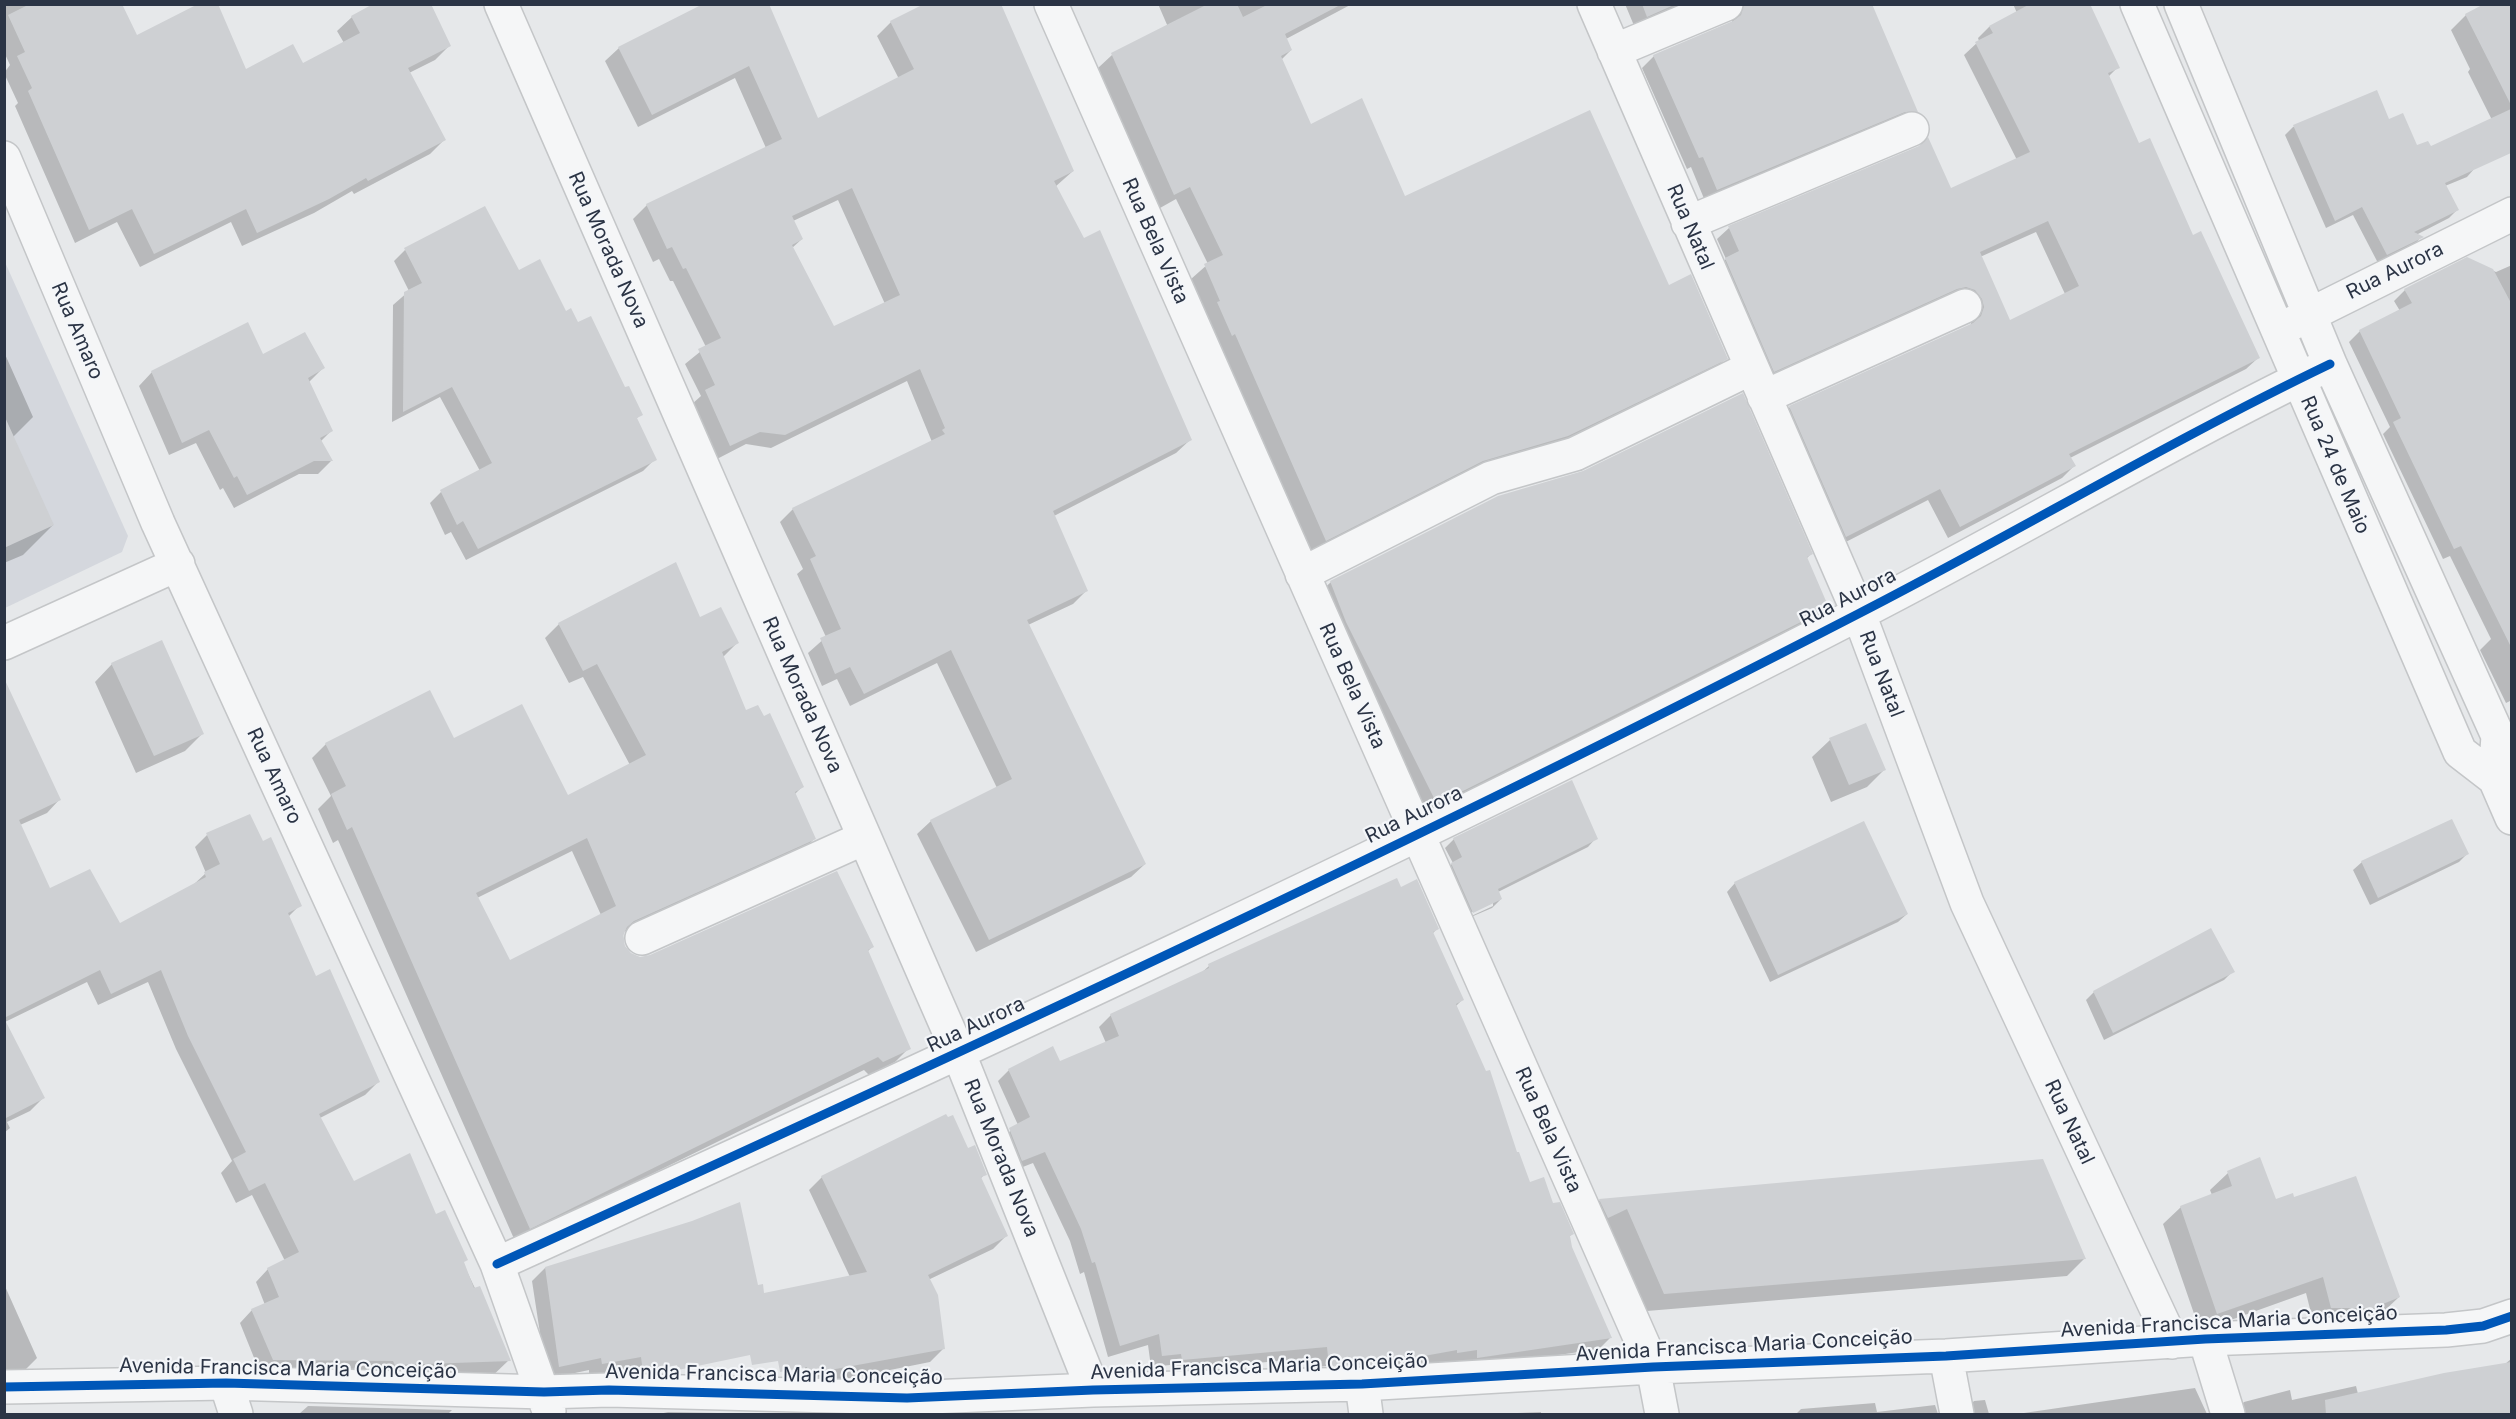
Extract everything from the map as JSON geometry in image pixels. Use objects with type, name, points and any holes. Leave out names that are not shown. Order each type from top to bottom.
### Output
[{"type":"street","name":"Rua Morada Nova","points":[[501,4],[958,1054],[1093,1390]]},
{"type":"street","name":"Rua Bela Vista","points":[[1051,4],[1653,1367],[1662,1414]]},
{"type":"street","name":"Rua Natal","points":[[1594,4],[1859,614],[1967,903],[2172,1342]]},
{"type":"street","points":[[1614,51],[1726,4]]},
{"type":"street","name":"Rua 24 de Maio","points":[[2137,4],[2460,752],[2503,775]]},
{"type":"street","name":"Rua 24 de Maio","points":[[2181,4],[2330,364],[2498,736],[2511,818]]},
{"type":"street","points":[[1688,223],[1912,129]]},
{"type":"street","name":"Rua Amaro","points":[[4,158],[178,564],[497,1264],[547,1403]]},
{"type":"street","name":"Rua Aurora","points":[[2279,331],[2309,313],[2511,214]]},
{"type":"street","points":[[1302,574],[1491,478],[1575,454],[1758,382],[1965,306]]},
{"type":"street","name":"Rua Aurora","points":[[497,1264],[958,1054],[1418,834],[1859,614],[2330,364]]},
{"type":"street","points":[[4,643],[178,564]]},
{"type":"street","points":[[642,938],[864,838]]},
{"type":"street","name":"Avenida Francisca Maria Conceição","points":[[4,1387],[226,1383],[547,1403],[609,1390],[909,1406],[1093,1390],[1364,1399],[1653,1367],[1946,1356],[2205,1340],[2446,1330],[2483,1326],[2511,1316]]},
{"type":"street","points":[[2205,1340],[2228,1414]]},
{"type":"street","points":[[1946,1356],[1957,1414]]},
{"type":"street","points":[[226,1383],[236,1414]]},
{"type":"shaded area","points":[[4,260],[128,536],[122,552],[5,608]]},
{"type":"building","points":[[30,4],[122,4],[137,35],[198,4],[218,4],[246,69],[293,44],[303,63],[360,33],[351,16],[373,4],[431,4],[451,46],[408,68],[446,140],[368,181],[366,178],[329,199],[257,233],[246,209],[154,254],[132,209],[89,230],[28,91],[32,88],[17,56],[25,52],[8,15]]},
{"type":"building","points":[[703,4],[769,4],[818,118],[914,69],[890,21],[924,4],[1001,4],[1074,171],[1054,181],[1084,238],[1100,230],[1192,440],[1053,511],[1088,591],[1027,620],[1146,864],[989,940],[930,820],[1012,779],[951,650],[864,694],[850,667],[835,674],[820,638],[841,629],[810,559],[816,556],[792,508],[945,434],[942,430],[945,428],[920,369],[785,435],[760,432],[730,446],[705,390],[715,385],[698,349],[721,338],[686,268],[683,269],[672,247],[667,249],[646,204],[782,139],[749,66],[652,115],[618,47]],"holes":[[[852,188],[900,295],[834,326],[792,245],[803,239],[792,216]]]},
{"type":"building","points":[[1208,4],[1237,4],[1243,17],[1269,4],[1342,4],[1285,34],[1292,50],[1281,56],[1311,124],[1362,98],[1405,196],[1590,110],[1669,285],[1691,274],[1728,359],[1568,436],[1483,461],[1326,541],[1235,334],[1232,336],[1217,302],[1220,301],[1204,264],[1223,255],[1190,187],[1174,195],[1111,53]]},
{"type":"building","points":[[1642,4],[1676,4],[1647,17]]},
{"type":"building","points":[[1744,4],[1872,4],[1918,112],[1905,112],[1717,190],[1703,157],[1699,158],[1653,55],[1733,21],[1741,15]]},
{"type":"building","points":[[2030,4],[2090,4],[2120,68],[2108,73],[2139,143],[2150,138],[2193,235],[2201,231],[2260,358],[2069,454],[2076,466],[1960,527],[1940,489],[1846,537],[1789,406],[1973,323],[1981,316],[1984,307],[1982,299],[1975,290],[1966,287],[1957,289],[1774,372],[1725,258],[1739,251],[1728,226],[1919,146],[1928,137],[1951,188],[2030,152],[1975,42],[1993,33],[1989,26]],"holes":[[[2048,221],[2079,286],[2010,320],[1980,252]]]},
{"type":"building","points":[[2484,4],[2511,4],[2511,105],[2465,14]]},
{"type":"building","points":[[2377,90],[2389,119],[2403,113],[2417,145],[2428,141],[2431,146],[2511,109],[2511,153],[2445,183],[2459,210],[2414,232],[2424,237],[2387,255],[2362,207],[2335,221],[2293,125]]},
{"type":"building","points":[[485,206],[519,270],[540,259],[566,311],[571,308],[578,322],[591,316],[625,387],[629,386],[643,415],[637,418],[657,460],[478,549],[463,521],[457,525],[440,490],[492,463],[452,387],[403,412],[404,292],[422,283],[404,248]]},
{"type":"building","points":[[2467,257],[2493,269],[2511,303],[2511,647],[2461,546],[2454,549],[2393,422],[2401,418],[2359,330],[2412,303],[2404,289]]},
{"type":"building","points":[[248,322],[263,354],[305,332],[325,368],[308,378],[333,431],[320,438],[333,461],[314,461],[247,495],[237,476],[234,478],[209,430],[182,443],[151,371]]},
{"type":"building","points":[[1743,393],[1813,554],[1807,557],[1829,608],[1437,804],[1346,622],[1330,581],[1498,496],[1583,471]]},
{"type":"building","points":[[4,415],[54,525],[4,548]]},
{"type":"building","points":[[676,562],[700,617],[721,607],[739,643],[722,652],[746,710],[758,705],[764,716],[770,713],[804,787],[795,792],[816,839],[634,921],[627,927],[623,936],[625,946],[631,953],[640,957],[650,955],[837,871],[874,947],[868,950],[911,1049],[883,1062],[878,1057],[530,1229],[352,827],[347,830],[331,794],[346,786],[325,743],[430,690],[454,738],[522,704],[568,795],[646,755],[597,664],[583,671],[558,623]],"holes":[[[587,838],[616,906],[510,960],[476,893]]]},
{"type":"building","points":[[162,640],[204,734],[154,756],[111,663]]},
{"type":"building","points":[[4,678],[61,800],[19,820],[50,888],[90,869],[120,923],[206,877],[204,872],[220,864],[206,833],[250,814],[263,841],[271,837],[302,906],[288,913],[316,976],[330,969],[380,1082],[319,1114],[354,1181],[410,1153],[436,1214],[445,1210],[468,1260],[464,1262],[474,1288],[480,1286],[511,1361],[395,1365],[393,1361],[273,1360],[251,1309],[279,1297],[267,1268],[299,1252],[265,1183],[249,1191],[233,1159],[246,1152],[188,1036],[161,970],[111,994],[100,970],[4,1018]]},
{"type":"building","points":[[1866,723],[1886,770],[1849,785],[1829,738]]},
{"type":"building","points":[[1572,780],[1598,839],[1498,889],[1502,899],[1473,913],[1451,863],[1462,857],[1453,838]]},
{"type":"building","points":[[2452,819],[2469,854],[2378,898],[2361,861]]},
{"type":"building","points":[[1864,821],[1908,914],[1778,975],[1734,882]]},
{"type":"building","points":[[1397,878],[1401,887],[1417,879],[1439,929],[1433,932],[1464,1000],[1456,1004],[1486,1071],[1490,1070],[1517,1152],[1519,1152],[1530,1182],[1544,1177],[1553,1203],[1560,1202],[1574,1234],[1570,1236],[1572,1247],[1612,1338],[1477,1358],[1477,1350],[1457,1353],[1457,1350],[1374,1365],[1329,1366],[1327,1347],[1182,1360],[1181,1354],[1162,1356],[1159,1334],[1120,1346],[1095,1262],[1092,1263],[1081,1229],[1045,1152],[1022,1161],[1009,1128],[1030,1117],[1008,1069],[1053,1046],[1060,1061],[1119,1036],[1110,1014],[1209,968],[1208,964]]},
{"type":"building","points":[[2211,928],[2235,972],[2113,1033],[2093,991]]},
{"type":"building","points":[[4,1018],[45,1098],[4,1119]]},
{"type":"building","points":[[946,1114],[948,1117],[953,1115],[968,1148],[975,1145],[987,1175],[981,1177],[1008,1236],[928,1275],[938,1295],[945,1349],[808,1374],[807,1367],[780,1372],[778,1361],[752,1365],[750,1355],[678,1370],[677,1365],[643,1372],[641,1357],[602,1364],[601,1358],[559,1367],[545,1267],[692,1221],[740,1202],[758,1285],[763,1284],[764,1293],[867,1272],[821,1176]]},
{"type":"building","points":[[2260,1157],[2276,1199],[2293,1193],[2294,1197],[2356,1176],[2400,1297],[2373,1308],[2331,1308],[2323,1277],[2217,1314],[2180,1206],[2232,1186],[2227,1171]]},
{"type":"building","points":[[2043,1159],[2086,1259],[1664,1294],[1627,1209],[1608,1218],[1599,1199]]},
{"type":"building","points":[[2511,1362],[2511,1414],[2326,1414],[2325,1400],[2444,1373]]},
{"type":"cycle path","points":[[497,1264],[1182,948],[1521,784],[1858,614],[2211,424],[2330,364]]},
{"type":"cycle path","points":[[4,1387],[226,1383],[544,1392],[609,1390],[907,1398],[1093,1390],[1362,1384],[1653,1367],[1946,1356],[2205,1339],[2446,1330],[2483,1326],[2512,1316]]}]
